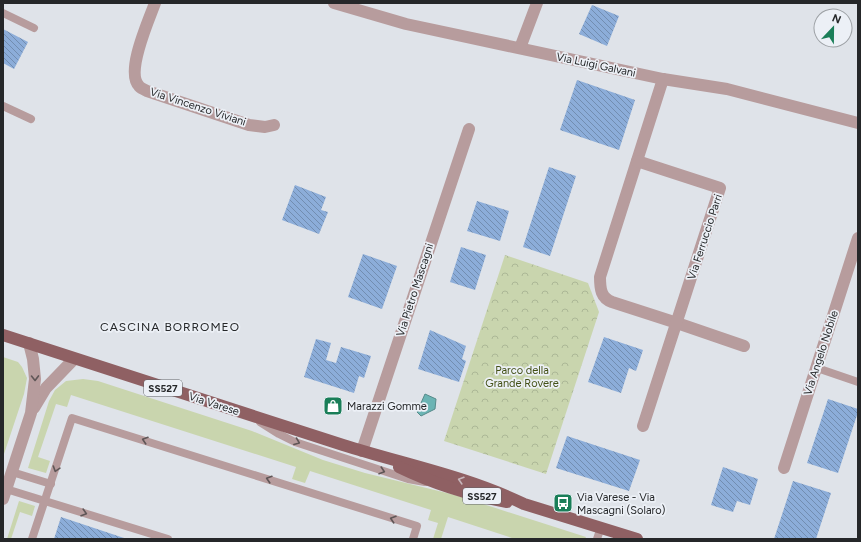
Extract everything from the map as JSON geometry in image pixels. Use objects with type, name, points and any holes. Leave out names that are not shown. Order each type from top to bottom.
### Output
[{"type":"main road","name":"Via Varese","points":[[3,335],[379,457],[421,467],[499,492],[524,504],[637,539]]},
{"type":"main road","name":"Via Varese","points":[[379,457],[441,484],[485,497],[524,504]]},
{"type":"street","name":"Via Vincenzo Viviani","points":[[155,3],[135,61],[134,76],[138,86],[147,91],[249,125],[265,127],[274,125]]},
{"type":"street","name":"Via Luigi Galvani","points":[[334,3],[406,24],[663,79],[727,89],[858,123]]},
{"type":"street","points":[[520,48],[537,3]]},
{"type":"street","points":[[663,79],[600,277],[600,289],[606,300],[744,346]]},
{"type":"street","name":"Via Pietro Mascagni","points":[[362,451],[469,128]]},
{"type":"street","name":"Via Ferruccio Parri","points":[[637,161],[720,188],[643,426]]},
{"type":"street","name":"Via Angelo Nobile","points":[[784,468],[858,238]]},
{"type":"street","points":[[5,494],[31,413],[35,379],[33,359],[29,343]]},
{"type":"street","points":[[31,413],[46,388],[74,359]]},
{"type":"lane","points":[[3,13],[34,28]]},
{"type":"lane","points":[[3,106],[31,119]]},
{"type":"lane","points":[[817,368],[858,382]]},
{"type":"lane","points":[[251,416],[279,434],[295,442],[408,479],[441,484]]},
{"type":"lane","points":[[32,539],[72,418],[417,526],[413,539]]},
{"type":"lane","points":[[12,472],[51,484]]},
{"type":"lane","points":[[5,494],[45,500],[168,539]]},
{"type":"lane","points":[[597,539],[601,527]]},
{"type":"green space","name":"Parco della Grande Rovere","points":[[505,255],[588,283],[599,312],[546,474],[444,441]]},
{"type":"green space","points":[[3,357],[18,362],[27,378],[24,394],[3,457]]},
{"type":"green space","points":[[83,379],[98,381],[252,431],[323,460],[365,473],[455,495],[586,537],[585,539],[515,539],[448,517],[441,539],[433,539],[438,523],[428,520],[431,510],[310,471],[305,483],[292,479],[296,467],[71,395],[67,407],[56,404],[38,457],[50,461],[46,473],[28,468],[49,401],[55,390],[66,381]]},
{"type":"green space","points":[[19,501],[35,506],[32,516],[20,512],[11,539],[7,539]]},
{"type":"water","points":[[425,394],[436,399],[435,409],[421,416],[417,412]]},
{"type":"building","points":[[592,5],[619,16],[607,46],[579,34]]},
{"type":"building","points":[[3,29],[28,42],[14,69],[3,63]]},
{"type":"building","points":[[577,80],[635,100],[619,150],[560,130]]},
{"type":"building","points":[[549,167],[576,176],[550,256],[523,247]]},
{"type":"building","points":[[295,185],[326,197],[321,210],[328,212],[319,234],[282,220]]},
{"type":"building","points":[[477,201],[509,211],[500,241],[467,231]]},
{"type":"building","points":[[461,247],[486,255],[475,290],[450,282]]},
{"type":"building","points":[[363,254],[397,266],[382,309],[348,297]]},
{"type":"building","points":[[430,330],[466,346],[462,359],[466,361],[459,382],[418,369]]},
{"type":"building","points":[[604,337],[643,350],[636,371],[629,368],[621,393],[588,382]]},
{"type":"building","points":[[316,339],[331,343],[326,360],[336,363],[341,347],[371,356],[364,378],[359,376],[354,393],[304,377]]},
{"type":"building","points":[[828,399],[858,409],[838,473],[807,463]]},
{"type":"building","points":[[567,436],[640,460],[629,491],[556,468]]},
{"type":"building","points":[[723,467],[758,479],[750,505],[737,501],[733,512],[711,505]]},
{"type":"building","points":[[793,481],[831,493],[816,539],[774,539]]},
{"type":"building","points":[[61,517],[127,539],[54,539]]},
{"type":"place","name":"Marazzi Gomme","points":[[333,406]]},
{"type":"place","name":"Via Varese - Via Mascagni (Solaro)","points":[[563,503]]},
{"type":"district","name":"CASCINA BORROMEO","points":[[170,327]]}]
